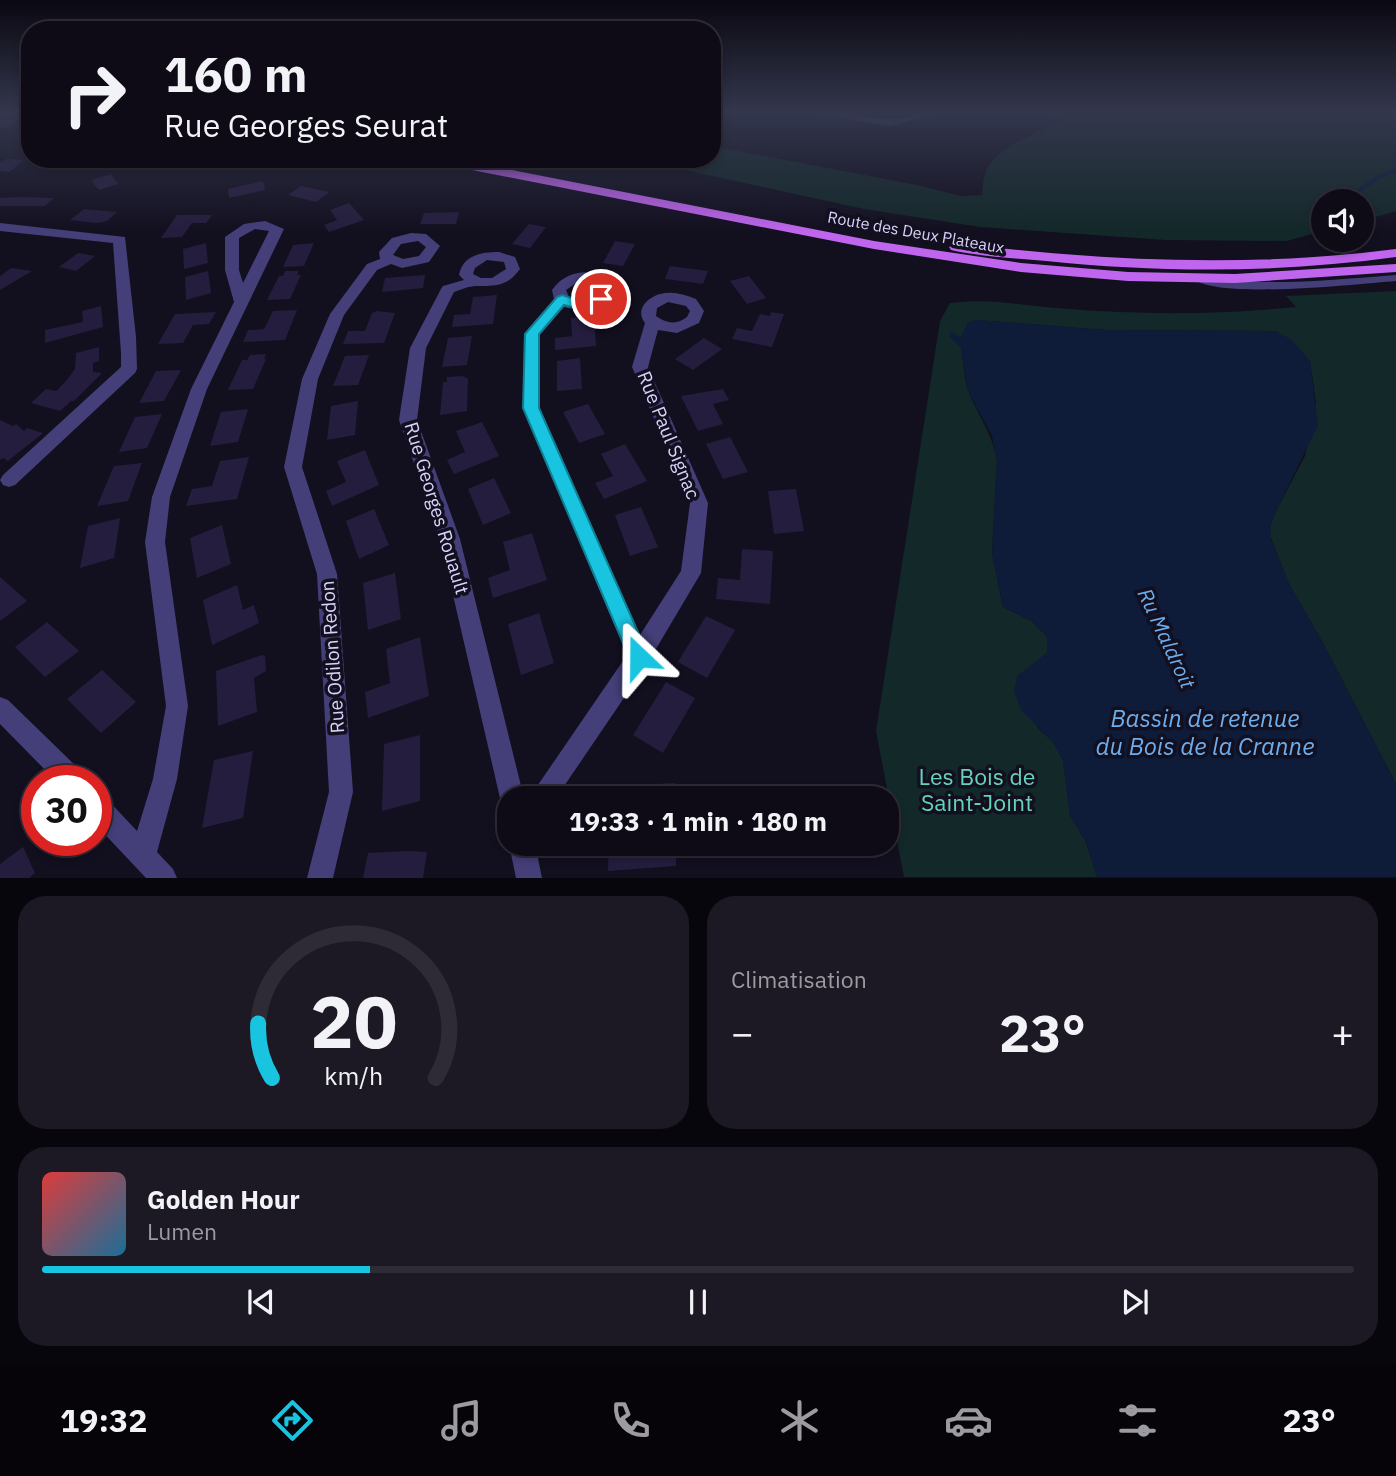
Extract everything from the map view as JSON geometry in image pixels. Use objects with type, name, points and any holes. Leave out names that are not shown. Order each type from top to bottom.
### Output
[{"type":"main road","name":"Route des Deux Plateaux","points":[[484,168],[967,261],[1094,274],[1192,278],[1307,276],[1396,268]]},
{"type":"main road","name":"Route des Deux Plateaux","points":[[541,168],[894,237],[1019,255],[1114,262],[1217,265],[1295,263],[1396,253]]},
{"type":"street","points":[[144,856],[165,779],[177,706],[155,542],[161,497],[199,389],[242,303],[277,229],[265,224],[247,226],[232,237],[232,270],[242,303]]},
{"type":"street","points":[[0,227],[120,240],[120,268],[130,351],[130,369],[9,480]]},
{"type":"street","name":"Rue Odilon Redon","points":[[320,877],[341,792],[327,574],[293,467],[310,379],[337,314],[372,267],[389,260]]},
{"type":"street","name":"Rue Georges Rouault","points":[[474,282],[448,289],[418,348],[408,419],[450,538],[509,786]]},
{"type":"street","points":[[562,300],[532,334],[531,408],[639,657]]},
{"type":"street","name":"Rue Paul Signac","points":[[549,786],[639,657],[691,573],[699,503],[640,367],[653,323]]},
{"type":"street","points":[[0,708],[57,765]]},
{"type":"street","points":[[112,823],[164,877]]},
{"type":"street","points":[[525,856],[529,877]]},
{"type":"lane","points":[[1192,278],[1222,284],[1396,278]]},
{"type":"green space","points":[[721,152],[743,152],[961,196],[982,195],[986,171],[1002,152],[1396,152],[1396,211],[1374,217],[1374,189],[1311,189],[1311,234],[1287,241],[1165,240],[980,227],[864,209],[673,168],[721,168]]},
{"type":"green space","name":"Les Bois de Saint-Joint","points":[[1396,291],[1396,784],[1323,643],[1289,584],[1270,536],[1277,509],[1305,456],[1316,403],[1310,361],[1276,331],[1105,330],[977,320],[958,343],[969,393],[989,434],[997,461],[992,553],[1003,607],[1032,621],[1047,637],[1047,653],[1034,664],[1037,727],[1053,742],[1063,760],[1070,815],[1086,842],[1097,877],[904,877],[899,851],[899,786],[887,786],[876,731],[940,321],[950,303],[990,302],[1116,312],[1206,313],[1296,307],[1286,296]]},
{"type":"water","name":"Bassin de retenue du Bois de la Cranne","points":[[977,320],[1105,330],[1276,331],[1292,340],[1310,361],[1318,425],[1277,509],[1271,524],[1270,537],[1289,584],[1323,643],[1396,784],[1396,877],[1097,877],[1086,842],[1070,815],[1063,760],[1053,742],[1021,710],[1014,691],[1017,676],[1047,653],[1047,637],[1032,621],[1003,607],[992,553],[997,461],[992,436],[968,391],[961,348],[949,336],[951,332],[961,337],[968,322]]},
{"type":"building","points":[[6,159],[21,160],[9,172],[0,171],[0,163]]},
{"type":"building","points":[[111,174],[118,184],[99,190],[93,183],[92,180]]},
{"type":"building","points":[[263,181],[265,190],[229,198],[228,189]]},
{"type":"building","points":[[301,186],[329,192],[316,202],[288,195]]},
{"type":"building","points":[[0,198],[54,198],[45,206],[0,206]]},
{"type":"building","points":[[349,203],[364,220],[329,232],[324,225],[337,220],[330,210]]},
{"type":"building","points":[[84,209],[117,212],[107,221],[97,223],[70,220]]},
{"type":"building","points":[[459,212],[456,224],[420,224],[424,213]]},
{"type":"building","points":[[177,215],[212,215],[206,223],[192,223],[182,237],[161,238]]},
{"type":"building","points":[[529,224],[546,227],[530,248],[512,244]]},
{"type":"building","points":[[615,241],[635,244],[623,266],[603,263]]},
{"type":"building","points":[[206,243],[208,263],[184,269],[183,249]]},
{"type":"building","points":[[314,243],[304,266],[283,267],[293,245]]},
{"type":"building","points":[[78,253],[95,256],[76,271],[59,267]]},
{"type":"building","points":[[670,266],[708,271],[703,284],[665,279]]},
{"type":"building","points":[[11,268],[32,271],[0,290],[0,276]]},
{"type":"building","points":[[208,271],[211,293],[186,300],[185,277]]},
{"type":"building","points":[[285,271],[299,271],[297,275],[301,275],[290,299],[267,300],[279,276],[283,276]]},
{"type":"building","points":[[425,275],[423,288],[382,292],[385,278]]},
{"type":"building","points":[[749,276],[766,298],[747,304],[730,281]]},
{"type":"building","points":[[497,295],[493,324],[452,327],[454,315],[470,314],[473,297]]},
{"type":"building","points":[[101,306],[103,327],[45,343],[45,330],[83,322],[82,311]]},
{"type":"building","points":[[297,310],[285,340],[243,342],[248,330],[264,329],[273,311]]},
{"type":"building","points":[[216,312],[209,324],[193,325],[183,343],[158,344],[175,314]]},
{"type":"building","points":[[771,312],[784,314],[772,347],[732,339],[737,328],[752,331],[760,314],[770,316]]},
{"type":"building","points":[[372,313],[395,313],[384,343],[343,344],[348,331],[365,331]]},
{"type":"building","points":[[594,316],[596,346],[555,350],[555,338],[572,336],[571,318]]},
{"type":"building","points":[[472,336],[467,365],[442,367],[448,338]]},
{"type":"building","points":[[704,338],[722,349],[693,370],[675,359]]},
{"type":"building","points":[[99,347],[99,361],[93,363],[93,372],[102,373],[74,401],[60,411],[31,403],[46,389],[56,391],[67,380],[75,369],[76,353]]},
{"type":"building","points":[[266,354],[253,389],[228,390],[242,360],[247,360],[250,355]]},
{"type":"building","points":[[369,355],[358,385],[333,386],[345,356]]},
{"type":"building","points":[[580,358],[582,389],[557,391],[557,361]]},
{"type":"building","points":[[181,370],[164,401],[139,403],[156,371]]},
{"type":"building","points":[[463,376],[468,379],[467,411],[440,415],[443,382],[447,382],[447,377]]},
{"type":"building","points":[[723,389],[729,400],[713,404],[723,424],[698,431],[681,396]]},
{"type":"building","points":[[358,401],[355,435],[327,440],[331,406]]},
{"type":"building","points":[[588,404],[605,434],[579,443],[563,412]]},
{"type":"building","points":[[248,409],[238,442],[210,446],[221,412]]},
{"type":"building","points":[[162,414],[147,448],[119,452],[135,417]]},
{"type":"building","points":[[0,420],[13,426],[16,424],[24,431],[27,428],[43,433],[8,461],[3,458],[0,460]]},
{"type":"building","points":[[482,422],[499,456],[454,474],[447,460],[465,452],[456,431]]},
{"type":"building","points":[[730,437],[748,472],[723,479],[706,444]]},
{"type":"building","points":[[625,444],[647,481],[604,499],[595,483],[613,476],[601,454]]},
{"type":"building","points":[[365,450],[379,485],[332,506],[326,491],[346,482],[337,461]]},
{"type":"building","points":[[249,457],[237,499],[186,506],[192,489],[212,486],[220,461]]},
{"type":"building","points":[[142,463],[128,501],[97,506],[114,466]]},
{"type":"building","points":[[494,478],[511,513],[483,525],[468,489]]},
{"type":"building","points":[[796,489],[804,531],[774,534],[768,491]]},
{"type":"building","points":[[641,507],[658,547],[630,556],[615,515]]},
{"type":"building","points":[[374,509],[389,545],[359,559],[346,521]]},
{"type":"building","points":[[120,518],[114,558],[80,568],[88,526]]},
{"type":"building","points":[[222,525],[231,564],[197,578],[190,538]]},
{"type":"building","points":[[532,533],[547,580],[493,598],[488,578],[510,570],[503,542]]},
{"type":"building","points":[[742,549],[773,551],[770,604],[716,599],[718,578],[740,580]]},
{"type":"building","points":[[395,573],[401,619],[368,630],[363,583]]},
{"type":"building","points":[[0,577],[27,601],[0,621]]},
{"type":"building","points":[[237,585],[243,610],[254,605],[259,623],[212,645],[203,600]]},
{"type":"building","points":[[539,613],[554,663],[521,675],[508,624]]},
{"type":"building","points":[[706,616],[735,630],[707,678],[678,662]]},
{"type":"building","points":[[47,622],[79,651],[45,677],[15,647]]},
{"type":"building","points":[[420,637],[429,696],[368,718],[365,692],[390,683],[386,649]]},
{"type":"building","points":[[265,656],[266,671],[254,678],[257,712],[218,726],[216,671]]},
{"type":"building","points":[[102,670],[136,702],[101,733],[67,699]]},
{"type":"building","points":[[666,682],[695,698],[663,753],[633,735]]},
{"type":"building","points":[[420,735],[420,801],[382,811],[384,744]]},
{"type":"building","points":[[253,751],[243,818],[202,828],[214,760]]},
{"type":"building","points":[[675,783],[675,786],[637,785]]},
{"type":"building","points":[[21,848],[21,856],[27,856],[35,873],[29,878],[0,878],[0,864]]},
{"type":"building","points":[[427,852],[423,878],[363,878],[368,853]]},
{"type":"building","points":[[609,856],[676,856],[676,866],[608,871]]},
{"type":"waterway","name":"Ru Maldroit","points":[[1362,189],[1378,177],[1396,170]]},
{"type":"route","points":[[601,299],[596,303],[581,306],[562,300],[532,334],[531,408],[639,657]]}]
